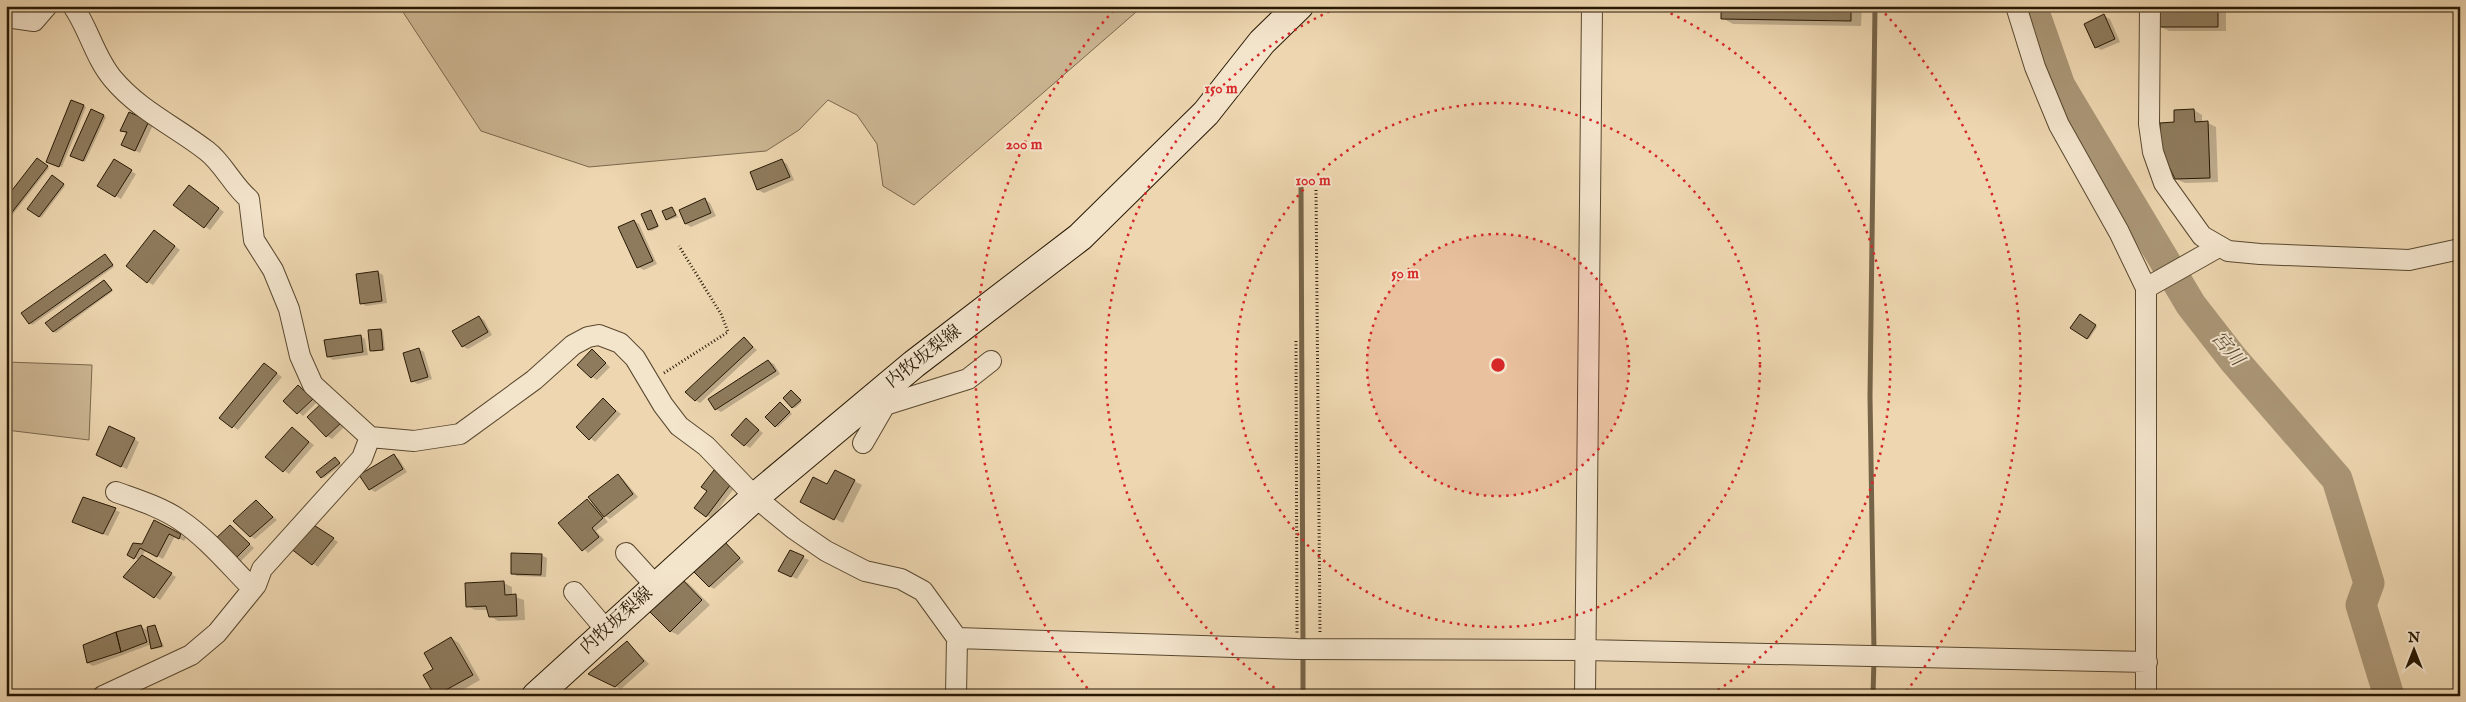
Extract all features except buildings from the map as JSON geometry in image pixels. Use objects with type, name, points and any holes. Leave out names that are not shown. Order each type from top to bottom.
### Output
[{"type":"main road","name":"内牧坂梨線","points":[[536,696],[754,497],[880,400],[1080,238],[1206,113],[1262,42],[1299,6]]},
{"type":"street","points":[[6,16],[34,21],[47,6]]},
{"type":"street","points":[[73,6],[97,55],[113,79],[154,117],[208,152],[249,200],[254,240],[276,278],[289,309],[300,356],[313,386],[370,437],[414,441],[460,434],[534,380],[573,345],[588,337],[600,335],[620,343],[635,358],[651,381],[663,405],[679,426],[706,446],[754,497],[794,529],[826,551],[865,571],[902,579],[923,591],[957,638],[956,696]]},
{"type":"street","points":[[1585,696],[1592,6]]},
{"type":"street","points":[[2016,6],[2034,67],[2059,125],[2148,286],[2146,696]]},
{"type":"street","points":[[2150,6],[2149,124],[2153,152],[2164,183],[2202,236],[2216,247],[2228,251],[2260,254],[2409,260],[2460,250]]},
{"type":"street","points":[[2148,286],[2216,247]]},
{"type":"street","points":[[863,443],[880,400],[968,379],[991,361]]},
{"type":"street","points":[[103,696],[191,655],[217,633],[253,589],[262,568],[362,458],[370,437]]},
{"type":"street","points":[[116,492],[153,506],[179,519],[193,529],[253,589]]},
{"type":"street","points":[[626,553],[656,586]]},
{"type":"street","points":[[574,592],[607,631]]},
{"type":"street","points":[[957,638],[1297,649],[1585,650],[2146,662]]},
{"type":"path","points":[[1316,190],[1320,648]]},
{"type":"path","points":[[651,381],[728,332],[721,314],[679,246]]},
{"type":"path","points":[[1296,341],[1297,649]]},
{"type":"shaded area","points":[[399,6],[1143,6],[914,205],[883,186],[877,144],[857,115],[828,100],[799,130],[766,151],[589,167],[481,131]]},
{"type":"shaded area","points":[[6,362],[92,365],[89,440],[6,430]]},
{"type":"waterway","points":[[1874,651],[1870,396],[1875,6]]},
{"type":"waterway","name":"宮川","points":[[2032,6],[2060,86],[2191,305],[2233,359],[2337,479],[2369,583],[2361,605],[2389,696]]},
{"type":"waterway","points":[[1301,185],[1303,645]]},
{"type":"waterway","points":[[1303,653],[1303,696]]},
{"type":"waterway","points":[[1873,696],[1874,659]]}]
